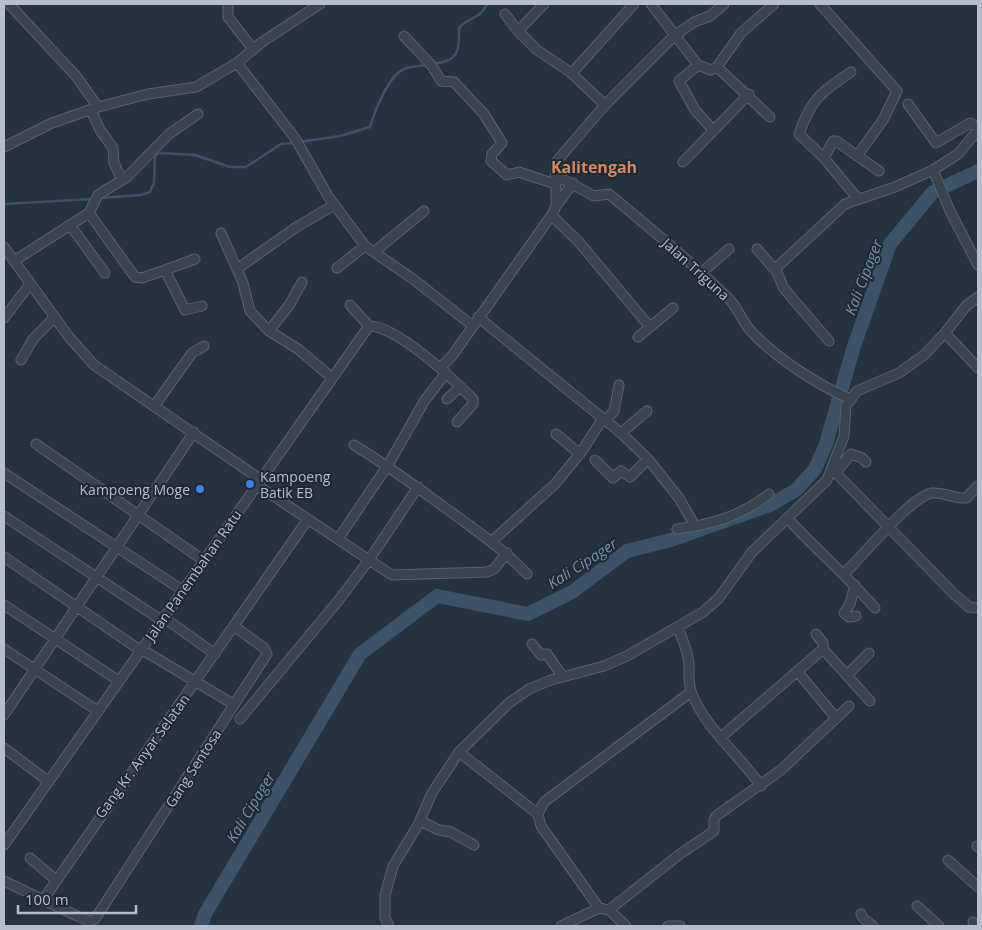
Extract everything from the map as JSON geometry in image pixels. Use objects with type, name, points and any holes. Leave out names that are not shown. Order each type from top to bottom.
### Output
[{"type":"street","points":[[9,4],[76,76],[95,108],[100,130],[114,148],[114,163],[122,180]]},
{"type":"street","points":[[228,4],[228,17],[253,49]]},
{"type":"street","points":[[4,147],[52,123],[95,108],[148,94],[196,87],[237,63],[253,49],[320,4]]},
{"type":"street","points":[[518,31],[544,4]]},
{"type":"street","points":[[572,73],[634,4]]},
{"type":"street","points":[[651,4],[674,36],[698,64],[711,70],[717,67],[742,33],[774,4]]},
{"type":"street","points":[[556,206],[556,162],[605,105],[674,36],[694,22],[710,16],[724,4]]},
{"type":"street","points":[[820,4],[897,91],[883,120],[858,156]]},
{"type":"street","points":[[505,14],[518,31],[537,50],[572,73],[605,105]]},
{"type":"street","name":"Jalan Triguna","points":[[404,36],[430,64],[441,81],[450,81],[456,84],[484,114],[502,144],[492,154],[492,161],[508,175],[517,172],[555,179],[573,183],[594,196],[609,194],[732,301],[750,330],[788,362],[848,398]]},
{"type":"street","points":[[237,63],[297,142],[334,205],[365,246],[475,322],[621,433],[648,459],[679,498],[695,526]]},
{"type":"street","points":[[698,64],[679,80],[694,110],[713,130]]},
{"type":"street","points":[[717,67],[749,94],[770,116]]},
{"type":"street","points":[[851,72],[820,94],[807,110],[800,136],[824,158],[858,198]]},
{"type":"street","points":[[683,162],[749,94]]},
{"type":"street","points":[[775,269],[837,210],[858,198],[895,187],[933,170],[958,154],[978,129],[970,123],[936,143],[908,104]]},
{"type":"street","points":[[14,261],[70,226],[90,209],[97,196],[122,180],[169,134],[198,114]]},
{"type":"street","points":[[824,158],[834,140],[879,171]]},
{"type":"street","points":[[933,170],[978,266]]},
{"type":"street","points":[[338,539],[388,465],[414,417],[452,356],[573,183]]},
{"type":"street","points":[[237,269],[301,224],[334,205]]},
{"type":"street","points":[[90,209],[135,277],[142,278],[194,259]]},
{"type":"street","points":[[374,252],[424,211]]},
{"type":"street","points":[[551,216],[578,242],[650,326]]},
{"type":"street","points":[[70,226],[106,273]]},
{"type":"street","points":[[221,233],[243,283],[250,311],[269,331],[298,349],[331,378]]},
{"type":"street","points":[[337,268],[365,246]]},
{"type":"street","points":[[4,247],[54,318],[94,365],[194,432],[308,519],[392,575],[487,572],[494,569],[507,553]]},
{"type":"street","points":[[702,273],[729,249]]},
{"type":"street","points":[[757,249],[775,269],[783,287],[829,341]]},
{"type":"street","points":[[166,270],[185,310],[202,306]]},
{"type":"street","points":[[269,331],[290,304],[302,282]]},
{"type":"street","points":[[4,318],[30,284]]},
{"type":"street","points":[[834,470],[844,436],[848,398],[857,391],[899,374],[924,355],[945,334],[966,306],[977,299]]},
{"type":"street","points":[[350,304],[369,326],[376,326],[402,340],[443,371],[474,401],[457,422]]},
{"type":"street","points":[[638,337],[673,308]]},
{"type":"street","points":[[21,360],[33,339],[54,318]]},
{"type":"street","name":"Jalan Panembahan Ratu","points":[[4,843],[369,326]]},
{"type":"street","points":[[945,334],[978,368]]},
{"type":"street","points":[[155,405],[192,353],[204,346]]},
{"type":"street","points":[[492,541],[548,492],[580,454],[604,419],[612,415],[616,405],[619,385]]},
{"type":"street","points":[[447,399],[460,386]]},
{"type":"street","points":[[621,433],[647,411]]},
{"type":"street","points":[[4,715],[194,432]]},
{"type":"street","points":[[556,434],[580,454]]},
{"type":"street","points":[[36,444],[202,560]]},
{"type":"street","points":[[354,445],[388,465],[492,541],[507,553],[527,574]]},
{"type":"street","points":[[388,926],[385,918],[388,880],[393,866],[420,821],[432,793],[459,752],[509,703],[529,689],[563,677],[604,666],[678,628],[703,612],[718,599],[752,552],[788,519],[851,454],[866,462]]},
{"type":"street","points":[[595,460],[613,478],[621,471],[630,477],[648,459]]},
{"type":"street","points":[[834,470],[954,594],[969,607],[978,608]]},
{"type":"street","points":[[4,473],[182,590]]},
{"type":"street","points":[[845,573],[889,527],[926,495],[936,493],[966,498],[978,486]]},
{"type":"street","points":[[240,719],[338,602],[418,487]]},
{"type":"street","points":[[677,529],[729,518],[769,494]]},
{"type":"street","points":[[4,516],[215,654]]},
{"type":"street","name":"Gang Kr. Anyar Selatan","points":[[43,900],[143,753],[195,683],[308,519]]},
{"type":"street","points":[[788,519],[812,544],[845,573],[875,608]]},
{"type":"street","points":[[4,557],[140,649],[233,704]]},
{"type":"street","points":[[855,585],[850,604],[844,612],[849,617],[856,616]]},
{"type":"street","points":[[4,605],[119,681]]},
{"type":"street","name":"Gang Sentosa","points":[[90,922],[267,650],[234,626]]},
{"type":"street","points":[[678,628],[684,642],[691,692],[720,738],[760,786]]},
{"type":"street","points":[[816,634],[823,643],[823,649],[870,701]]},
{"type":"street","points":[[532,644],[541,655],[547,654],[563,677]]},
{"type":"street","points":[[4,649],[98,710]]},
{"type":"street","points":[[720,738],[823,649]]},
{"type":"street","points":[[847,675],[869,653]]},
{"type":"street","points":[[798,671],[836,718]]},
{"type":"street","points":[[538,814],[544,802],[691,692]]},
{"type":"street","points":[[609,910],[680,854],[714,831],[716,816],[760,786],[801,752],[849,706]]},
{"type":"street","points":[[4,748],[48,781]]},
{"type":"street","points":[[459,752],[538,814],[541,826],[599,908]]},
{"type":"street","points":[[420,821],[439,830],[450,832],[474,845]]},
{"type":"street","points":[[30,858],[56,880]]},
{"type":"street","points":[[948,860],[978,887]]},
{"type":"street","points":[[4,881],[90,922]]},
{"type":"street","points":[[917,906],[939,926]]},
{"type":"street","points":[[560,926],[599,908],[609,910],[626,926]]},
{"type":"street","points":[[861,914],[873,926]]},
{"type":"street","points":[[668,926],[680,926]]},
{"type":"waterway","points":[[433,64],[453,57],[458,48],[459,28],[481,13],[487,4]]},
{"type":"waterway","points":[[299,142],[340,136],[370,127],[383,95],[398,73],[404,69],[427,65]]},
{"type":"waterway","points":[[100,198],[141,195],[150,192],[154,183],[155,155],[160,153],[195,155],[230,167],[246,167],[281,144],[294,143]]},
{"type":"waterway","name":"Kali Cipager","points":[[201,926],[205,914],[360,654],[437,596],[528,614],[572,592],[627,551],[671,540],[770,505],[796,490],[815,469],[826,444],[854,346],[890,244],[933,192],[978,171]]},
{"type":"waterway","points":[[4,204],[92,199]]},
{"type":"place","name":"Kampoeng Batik EB","points":[[250,484]]},
{"type":"place","name":"Kampoeng Moge","points":[[200,489]]},
{"type":"district","name":"Kalitengah","points":[[594,167]]}]
